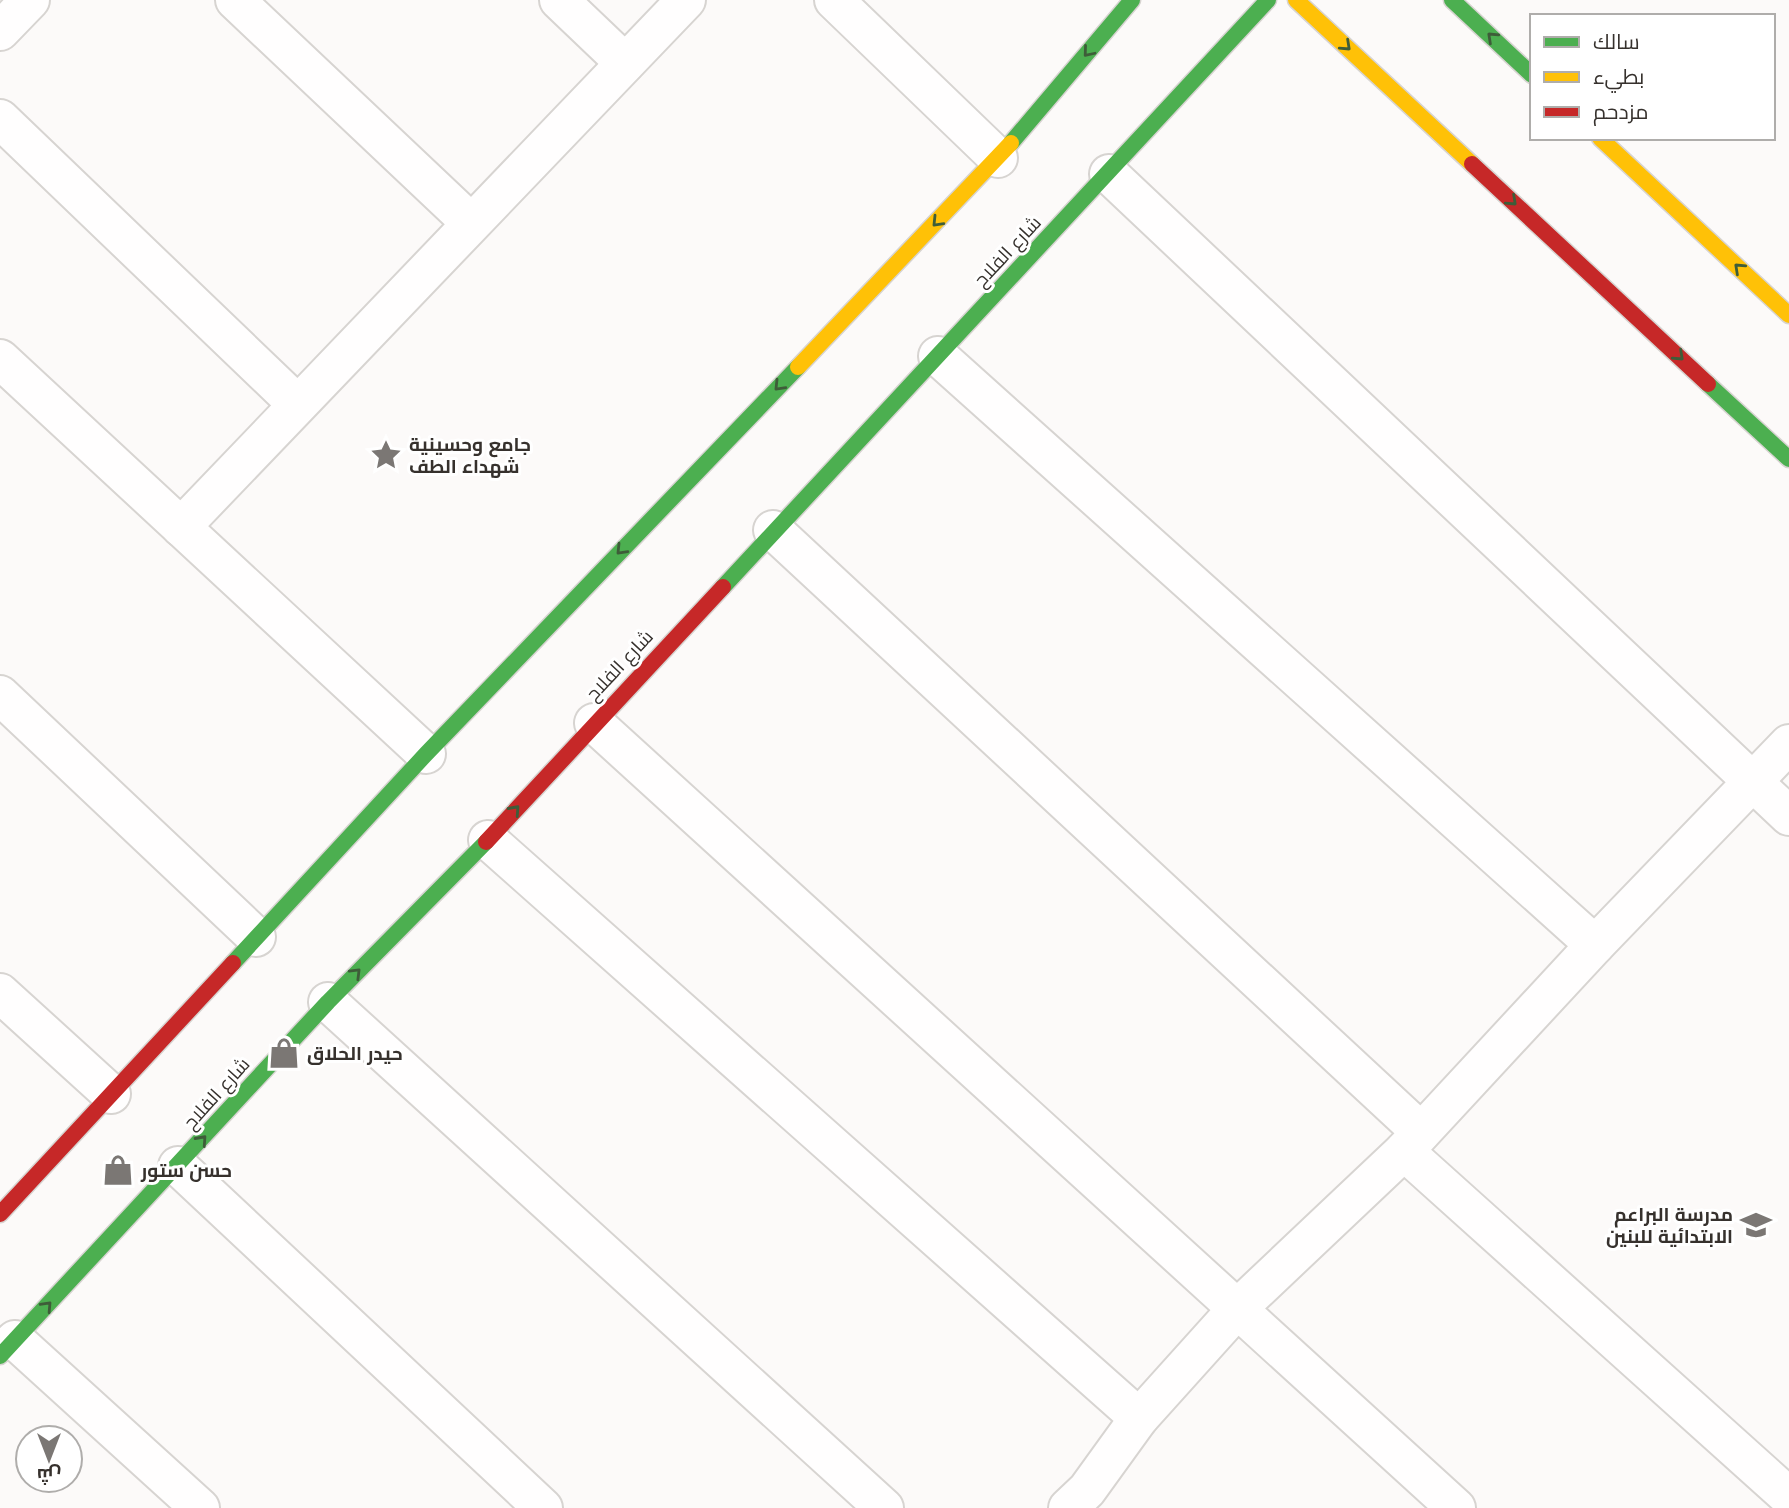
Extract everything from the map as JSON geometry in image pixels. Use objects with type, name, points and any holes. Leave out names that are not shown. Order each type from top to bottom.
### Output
[{"type":"main road","points":[[0,1213],[426,754],[999,158],[1132,0]]},
{"type":"main road","name":"شارع الفلاح","points":[[8,1348],[328,1002],[488,840],[1268,0]]},
{"type":"main road","points":[[1296,0],[1789,459]]},
{"type":"main road","points":[[1452,0],[1530,73]]},
{"type":"main road","points":[[1602,140],[1789,315]]},
{"type":"street","points":[[0,31],[30,0]]},
{"type":"street","points":[[235,0],[471,223]]},
{"type":"street","points":[[559,0],[625,63]]},
{"type":"street","points":[[181,527],[686,0]]},
{"type":"street","points":[[834,0],[999,158]]},
{"type":"street","points":[[0,119],[297,404]]},
{"type":"street","points":[[1109,174],[1789,816]]},
{"type":"street","points":[[938,356],[1595,945]]},
{"type":"street","points":[[0,359],[426,754]]},
{"type":"street","points":[[774,530],[1412,1142],[1789,1497]]},
{"type":"street","points":[[0,695],[257,937]]},
{"type":"street","points":[[594,723],[1456,1508]]},
{"type":"street","points":[[1087,1502],[1139,1418],[1238,1308],[1412,1142],[1595,945],[1789,744]]},
{"type":"street","points":[[488,840],[1139,1418]]},
{"type":"street","points":[[0,993],[111,1094]]},
{"type":"street","points":[[328,1002],[884,1508]]},
{"type":"street","points":[[178,1166],[543,1508]]},
{"type":"street","points":[[8,1348],[200,1508]]},
{"type":"traffic: fast","points":[[1011,143],[1132,0]]},
{"type":"traffic: fast","points":[[723,587],[1268,0]]},
{"type":"traffic: fast","points":[[1452,0],[1530,73]]},
{"type":"traffic: fast","points":[[233,963],[426,754],[798,367]]},
{"type":"traffic: fast","points":[[1708,384],[1789,459]]},
{"type":"traffic: fast","points":[[0,1356],[328,1002],[486,842]]},
{"type":"traffic: slow","points":[[1296,0],[1472,164]]},
{"type":"traffic: slow","points":[[1602,140],[1789,315]]},
{"type":"traffic: slow","points":[[798,367],[1011,143]]},
{"type":"traffic: jam","points":[[1472,164],[1708,384]]},
{"type":"traffic: jam","points":[[486,842],[723,587]]},
{"type":"traffic: jam","points":[[0,1214],[233,963]]},
{"type":"place","name":"جامع وحسينية شهداء الطف","points":[[386,455]]},
{"type":"place","name":"حيدر الحلاق","points":[[284,1053]]},
{"type":"place","name":"حسن ستور","points":[[118,1170]]},
{"type":"place","name":"مدرسة البراعم الابتدائية للبنين","points":[[1756,1225]]}]
